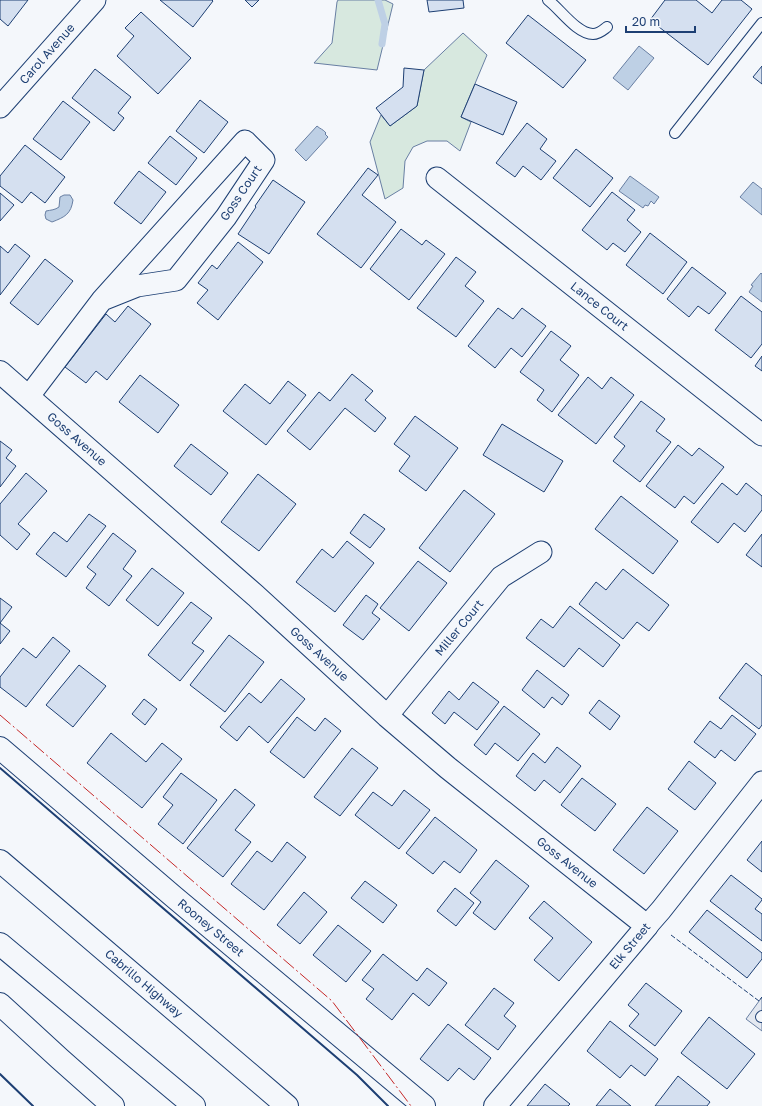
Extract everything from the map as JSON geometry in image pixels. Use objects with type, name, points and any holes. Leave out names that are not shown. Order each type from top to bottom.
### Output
[{"type":"main road","name":"Goss Avenue","points":[[0,372],[256,596],[387,716],[448,768],[646,926]]},
{"type":"main road","name":"Rooney Street","points":[[0,748],[180,902],[424,1106]]},
{"type":"main road","name":"Cabrillo Highway","points":[[0,861],[287,1106]]},
{"type":"main road","name":"Elk Street","points":[[495,1106],[646,926]]},
{"type":"main road","points":[[0,944],[194,1106]]},
{"type":"main road","points":[[0,1004],[113,1106]]},
{"type":"main road","points":[[242,1067],[305,1106]]},
{"type":"street","name":"Carol Avenue","points":[[0,107],[95,0]]},
{"type":"street","name":"Goss Court","points":[[29,396],[102,300],[245,140],[264,160],[226,217],[176,280],[137,286],[102,300]]},
{"type":"street","name":"Lance Court","points":[[437,178],[762,435]]},
{"type":"street","name":"Miller Court","points":[[387,716],[500,577],[541,552]]},
{"type":"street","name":"Elk Street","points":[[646,926],[661,910],[762,783]]},
{"type":"lane","points":[[548,0],[585,32],[592,34],[599,33],[608,27]]},
{"type":"lane","points":[[675,133],[762,23]]},
{"type":"shaded area","points":[[338,0],[385,0],[393,4],[377,70],[314,63],[332,43]]},
{"type":"shaded area","points":[[463,33],[487,55],[461,117],[471,122],[460,151],[447,141],[427,141],[413,147],[405,161],[403,188],[385,199],[370,142],[381,115],[390,126],[417,106],[424,70]]},
{"type":"shaded area","points":[[762,997],[762,1031],[746,1019]]},
{"type":"water","points":[[639,46],[654,58],[628,90],[613,78]]},
{"type":"water","points":[[317,126],[326,133],[325,134],[328,137],[306,161],[295,150]]},
{"type":"water","points":[[630,176],[659,197],[654,204],[651,201],[648,206],[645,205],[643,208],[619,191]]},
{"type":"water","points":[[753,182],[762,189],[762,215],[740,197]]},
{"type":"water","points":[[70,195],[73,200],[69,212],[64,217],[52,222],[46,219],[46,211],[59,207],[60,197]]},
{"type":"water","points":[[761,273],[762,302],[749,292],[753,286],[751,285]]},
{"type":"building","points":[[0,0],[28,0],[8,26],[0,19]]},
{"type":"building","points":[[160,0],[212,0],[213,1],[193,27]]},
{"type":"building","points":[[245,0],[259,0],[252,7]]},
{"type":"building","points":[[427,0],[463,0],[464,8],[429,12]]},
{"type":"building","points":[[665,0],[696,0],[712,13],[722,0],[741,0],[752,9],[708,65],[650,20]]},
{"type":"building","points":[[141,12],[191,58],[158,94],[117,56],[134,36],[125,28]]},
{"type":"building","points":[[528,15],[586,60],[563,88],[506,43]]},
{"type":"building","points":[[762,66],[762,84],[753,77]]},
{"type":"building","points":[[404,68],[424,70],[417,106],[390,126],[376,108],[403,87]]},
{"type":"building","points":[[95,69],[131,97],[118,113],[124,118],[114,131],[72,98]]},
{"type":"building","points":[[475,84],[517,102],[503,135],[461,117]]},
{"type":"building","points":[[200,100],[228,122],[204,153],[176,131]]},
{"type":"building","points":[[63,101],[90,122],[61,160],[33,139]]},
{"type":"building","points":[[527,123],[547,139],[540,149],[556,161],[541,180],[523,166],[515,177],[496,163]]},
{"type":"building","points":[[170,136],[197,158],[176,185],[148,163]]},
{"type":"building","points":[[25,145],[65,177],[45,203],[31,192],[22,203],[0,186],[0,176]]},
{"type":"building","points":[[576,149],[613,178],[590,207],[553,178]]},
{"type":"building","points":[[368,168],[378,175],[362,195],[396,222],[361,268],[317,234]]},
{"type":"building","points":[[139,171],[166,192],[141,224],[114,203]]},
{"type":"building","points":[[273,180],[305,202],[269,254],[238,234]]},
{"type":"building","points":[[612,192],[635,210],[627,220],[641,232],[625,252],[613,243],[607,250],[582,230]]},
{"type":"building","points":[[0,193],[14,205],[0,221]]},
{"type":"building","points":[[401,229],[422,245],[426,240],[445,254],[409,300],[370,269]]},
{"type":"building","points":[[650,233],[687,262],[663,294],[626,265]]},
{"type":"building","points":[[238,242],[263,262],[218,320],[197,303],[208,290],[198,283],[212,265],[217,269]]},
{"type":"building","points":[[15,244],[30,256],[0,295],[0,246],[8,253]]},
{"type":"building","points":[[456,257],[476,272],[465,286],[484,301],[456,337],[417,308]]},
{"type":"building","points":[[45,259],[73,281],[38,325],[10,303]]},
{"type":"building","points":[[692,267],[726,293],[709,314],[698,306],[689,317],[667,299]]},
{"type":"building","points":[[741,296],[762,312],[762,344],[751,358],[715,330]]},
{"type":"building","points":[[128,306],[151,324],[107,380],[96,371],[86,383],[65,367],[106,314],[115,322]]},
{"type":"building","points":[[498,308],[513,319],[522,308],[546,326],[522,357],[511,348],[495,368],[468,346]]},
{"type":"building","points":[[551,331],[571,346],[560,360],[579,375],[552,412],[537,400],[544,390],[520,372]]},
{"type":"building","points":[[762,356],[762,371],[755,366]]},
{"type":"building","points":[[352,374],[373,391],[365,400],[386,418],[375,432],[345,408],[310,450],[287,431],[319,392],[330,401]]},
{"type":"building","points":[[140,375],[179,405],[158,433],[119,402]]},
{"type":"building","points":[[588,377],[602,389],[611,377],[634,395],[596,444],[558,415]]},
{"type":"building","points":[[288,381],[306,395],[266,445],[223,411],[245,384],[270,404]]},
{"type":"building","points":[[641,401],[665,419],[656,431],[671,442],[640,482],[613,461],[625,446],[614,437]]},
{"type":"building","points":[[415,416],[458,448],[426,491],[399,471],[410,456],[394,444]]},
{"type":"building","points":[[502,424],[563,461],[544,492],[483,455]]},
{"type":"building","points":[[0,441],[12,450],[6,458],[16,466],[0,487]]},
{"type":"building","points":[[191,444],[228,473],[211,495],[174,466]]},
{"type":"building","points":[[678,445],[692,456],[699,448],[724,467],[694,504],[684,496],[675,508],[646,486]]},
{"type":"building","points":[[26,473],[47,491],[18,524],[30,534],[17,550],[0,535],[0,504]]},
{"type":"building","points":[[258,474],[296,504],[259,551],[221,522]]},
{"type":"building","points":[[722,483],[737,495],[746,483],[762,496],[762,510],[745,532],[734,523],[718,543],[691,522]]},
{"type":"building","points":[[464,490],[495,514],[450,572],[419,548]]},
{"type":"building","points":[[621,496],[678,541],[653,574],[595,529]]},
{"type":"building","points":[[89,514],[106,526],[66,577],[36,554],[54,532],[67,542]]},
{"type":"building","points":[[364,514],[385,529],[370,548],[350,533]]},
{"type":"building","points":[[113,533],[136,551],[123,569],[132,576],[109,606],[86,588],[96,574],[87,567]]},
{"type":"building","points":[[762,534],[762,567],[746,555]]},
{"type":"building","points":[[347,541],[374,563],[335,612],[296,582],[322,549],[333,558]]},
{"type":"building","points":[[418,561],[447,583],[409,631],[380,608]]},
{"type":"building","points":[[152,568],[184,593],[158,626],[126,600]]},
{"type":"building","points":[[623,569],[669,605],[649,631],[637,622],[623,639],[579,604],[596,582],[606,590]]},
{"type":"building","points":[[366,595],[378,604],[372,613],[380,619],[363,640],[343,625]]},
{"type":"building","points":[[0,598],[12,607],[0,623]]},
{"type":"building","points":[[191,602],[212,618],[192,643],[204,651],[180,681],[148,655]]},
{"type":"building","points":[[570,606],[620,645],[603,667],[579,648],[564,667],[526,638],[541,619],[553,628]]},
{"type":"building","points":[[0,623],[10,631],[0,644]]},
{"type":"building","points":[[229,635],[264,662],[225,712],[190,685]]},
{"type":"building","points":[[53,637],[70,651],[26,707],[0,687],[0,677],[23,648],[36,658]]},
{"type":"building","points":[[746,663],[762,676],[762,725],[759,729],[719,698]]},
{"type":"building","points":[[79,665],[106,686],[73,727],[46,705]]},
{"type":"building","points":[[537,670],[569,695],[562,705],[552,697],[544,708],[522,690]]},
{"type":"building","points":[[281,679],[305,699],[268,743],[249,726],[237,741],[220,727],[249,693],[261,703]]},
{"type":"building","points":[[473,682],[499,702],[477,730],[454,712],[445,724],[432,713],[449,691],[459,700]]},
{"type":"building","points":[[144,699],[157,709],[145,725],[132,714]]},
{"type":"building","points":[[599,700],[620,716],[610,730],[589,713]]},
{"type":"building","points":[[504,706],[540,734],[518,761],[495,743],[486,755],[474,745]]},
{"type":"building","points":[[732,715],[756,734],[735,761],[721,750],[715,758],[694,742],[710,721],[721,729]]},
{"type":"building","points":[[297,717],[315,731],[325,718],[341,731],[304,778],[270,752]]},
{"type":"building","points":[[111,733],[146,762],[162,743],[182,759],[142,808],[87,763]]},
{"type":"building","points":[[557,747],[581,766],[560,793],[544,780],[535,791],[516,776],[533,753],[545,763]]},
{"type":"building","points":[[352,748],[378,768],[340,816],[314,797]]},
{"type":"building","points":[[689,761],[716,783],[695,810],[668,789]]},
{"type":"building","points":[[181,773],[217,800],[183,844],[158,824],[173,805],[163,797]]},
{"type":"building","points":[[582,778],[616,804],[595,831],[561,805]]},
{"type":"building","points":[[235,789],[255,805],[235,830],[251,842],[223,877],[187,848]]},
{"type":"building","points":[[404,790],[430,810],[399,849],[355,815],[373,792],[392,806]]},
{"type":"building","points":[[647,807],[678,831],[644,874],[613,850]]},
{"type":"building","points":[[435,817],[477,850],[460,873],[444,861],[433,874],[406,853]]},
{"type":"building","points":[[762,841],[762,872],[747,860]]},
{"type":"building","points":[[287,842],[306,857],[264,910],[231,884],[257,851],[272,862]]},
{"type":"building","points":[[496,860],[529,886],[495,930],[473,913],[481,902],[470,893]]},
{"type":"building","points":[[731,875],[762,899],[755,909],[762,914],[762,941],[710,901]]},
{"type":"building","points":[[365,881],[397,905],[383,923],[351,898]]},
{"type":"building","points":[[455,888],[474,903],[456,926],[437,911]]},
{"type":"building","points":[[304,892],[327,912],[300,944],[277,925]]},
{"type":"building","points":[[544,901],[592,942],[559,981],[534,960],[553,938],[529,918]]},
{"type":"building","points":[[707,910],[762,953],[762,959],[747,978],[689,932]]},
{"type":"building","points":[[338,925],[371,951],[346,982],[313,955]]},
{"type":"building","points":[[383,954],[417,981],[427,968],[447,983],[429,1006],[413,993],[392,1020],[366,999],[374,989],[362,980]]},
{"type":"building","points":[[646,983],[682,1011],[655,1046],[629,1026],[639,1014],[628,1005]]},
{"type":"building","points":[[494,988],[514,1003],[504,1016],[516,1026],[498,1050],[465,1025]]},
{"type":"building","points":[[709,1017],[755,1054],[727,1089],[681,1053]]},
{"type":"building","points":[[610,1021],[658,1059],[645,1076],[631,1065],[620,1078],[587,1051]]},
{"type":"building","points":[[448,1024],[491,1058],[474,1080],[459,1068],[448,1081],[420,1059]]},
{"type":"building","points":[[678,1076],[710,1102],[707,1106],[655,1106]]},
{"type":"building","points":[[545,1084],[570,1104],[568,1106],[527,1106]]},
{"type":"building","points":[[610,1089],[631,1106],[596,1106]]},
{"type":"waterway","points":[[378,0],[385,24],[382,44]]},
{"type":"fence","points":[[671,935],[759,1001],[762,997]]},
{"type":"wall","points":[[0,768],[357,1075],[388,1106]]},
{"type":"wall","points":[[0,1074],[33,1106]]},
{"type":"power","points":[[0,715],[332,1001],[411,1106]]}]
